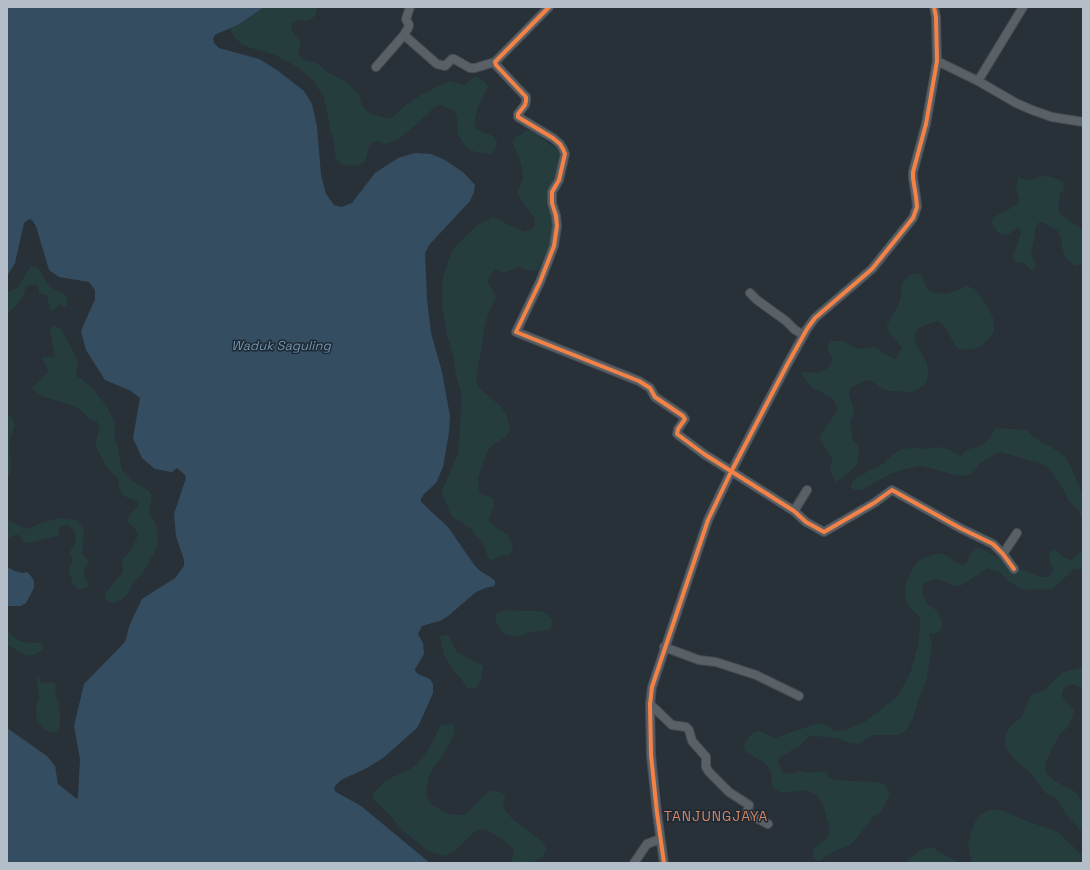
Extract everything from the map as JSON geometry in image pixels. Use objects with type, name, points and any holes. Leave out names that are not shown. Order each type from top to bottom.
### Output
[{"type":"street","points":[[376,67],[404,36],[409,25],[406,19],[410,7]]},
{"type":"street","points":[[404,36],[432,60],[442,66],[445,66],[452,59],[454,59],[470,68],[475,68],[495,62],[549,7]]},
{"type":"street","points":[[664,863],[651,755],[650,704],[652,687],[664,647],[708,520],[730,472],[787,364],[815,318],[872,269],[913,218],[917,207],[913,172],[926,124],[936,61],[936,17],[934,7]]},
{"type":"street","points":[[978,81],[1023,7]]},
{"type":"street","points":[[936,61],[978,81],[1016,103],[1032,110],[1052,116],[1083,122]]},
{"type":"street","points":[[495,62],[496,65],[526,97],[525,105],[518,114],[518,117],[560,144],[565,154],[559,180],[552,192],[552,203],[557,226],[554,246],[540,282],[516,332],[639,381],[650,388],[655,397],[683,416],[685,419],[678,429],[677,434],[730,472],[794,511],[806,522],[824,532],[874,503],[892,490],[960,528],[993,544],[1003,554],[1014,569]]},
{"type":"street","points":[[750,293],[795,330],[804,335]]},
{"type":"street","points":[[794,511],[807,490]]},
{"type":"street","points":[[1003,554],[1017,533]]},
{"type":"street","points":[[664,647],[699,660],[716,662],[750,673],[799,696]]},
{"type":"street","points":[[650,704],[672,725],[686,727],[689,730],[692,741],[706,757],[706,767],[709,772],[729,792],[750,805],[747,813],[768,824]]},
{"type":"street","points":[[634,863],[648,844],[660,839]]},
{"type":"green space","points":[[264,7],[317,7],[315,16],[311,19],[292,22],[291,28],[301,42],[298,54],[304,60],[318,64],[327,72],[346,82],[359,94],[362,106],[370,114],[391,118],[421,95],[449,81],[465,85],[474,77],[480,78],[488,86],[478,107],[475,124],[477,129],[493,136],[497,141],[496,147],[491,154],[476,152],[466,147],[458,135],[457,117],[455,111],[441,105],[436,106],[400,138],[384,144],[378,141],[372,143],[368,147],[367,157],[364,162],[359,165],[353,166],[341,164],[337,160],[335,154],[334,142],[324,97],[312,79],[299,68],[277,56],[243,45],[234,37],[232,33],[230,28],[238,25]]},
{"type":"green space","points":[[528,130],[533,131],[557,150],[560,155],[560,164],[549,191],[554,225],[549,246],[537,271],[526,270],[518,266],[513,270],[502,273],[495,269],[488,280],[488,283],[496,298],[484,327],[476,380],[480,389],[506,413],[510,430],[506,437],[497,442],[488,450],[478,478],[479,490],[482,495],[493,498],[494,505],[489,521],[508,535],[513,546],[511,553],[508,555],[503,554],[492,560],[489,559],[482,541],[471,529],[452,517],[442,494],[457,457],[461,409],[461,392],[442,306],[443,277],[454,248],[476,226],[493,217],[524,232],[531,230],[535,226],[535,219],[520,198],[518,192],[523,178],[523,172],[520,160],[513,144],[514,138]]},
{"type":"green space","points":[[1040,176],[1052,177],[1063,182],[1064,191],[1060,193],[1058,208],[1059,213],[1083,230],[1083,264],[1076,266],[1069,261],[1065,256],[1058,231],[1043,222],[1040,222],[1037,224],[1035,229],[1031,254],[1036,265],[1033,271],[1023,263],[1012,259],[1021,231],[1018,227],[1009,234],[1003,235],[998,232],[991,222],[994,217],[1017,205],[1019,200],[1016,188],[1018,177],[1029,180]]},
{"type":"green space","points":[[31,266],[37,267],[50,287],[67,296],[67,306],[64,307],[60,304],[53,311],[50,309],[47,295],[39,293],[39,287],[31,284],[26,287],[22,299],[7,314],[7,293],[17,288]]},
{"type":"green space","points":[[914,273],[922,275],[928,290],[934,293],[946,294],[967,286],[975,289],[993,317],[994,332],[983,345],[977,348],[965,350],[959,349],[955,345],[946,329],[937,321],[920,327],[916,331],[915,343],[927,363],[928,369],[927,381],[923,386],[913,392],[890,391],[883,389],[867,380],[851,387],[849,393],[854,412],[850,422],[853,440],[857,444],[859,455],[857,464],[844,477],[835,482],[830,467],[833,460],[819,437],[835,414],[837,408],[834,400],[811,387],[802,375],[803,372],[820,373],[829,367],[833,359],[827,349],[828,345],[832,341],[843,341],[858,349],[875,347],[884,354],[896,359],[902,348],[888,331],[887,325],[899,304],[902,283],[906,278]]},
{"type":"green space","points":[[52,326],[62,330],[78,361],[76,370],[77,376],[89,385],[106,405],[115,423],[114,436],[118,447],[122,470],[131,480],[149,491],[152,496],[149,513],[156,524],[158,541],[157,547],[143,573],[135,580],[126,596],[117,602],[111,603],[106,600],[105,594],[123,572],[122,560],[130,551],[136,540],[138,534],[128,523],[128,520],[130,514],[137,508],[139,502],[124,496],[120,491],[118,479],[106,466],[95,445],[100,427],[96,421],[90,419],[76,407],[43,397],[32,389],[48,372],[48,369],[42,359],[44,357],[53,357],[55,355],[52,337],[49,331]]},
{"type":"green space","points":[[8,416],[11,417],[15,425],[9,443],[11,471],[7,480]]},
{"type":"green space","points":[[996,428],[1027,430],[1035,438],[1065,456],[1083,495],[1083,534],[1081,525],[1082,519],[1078,509],[1069,501],[1063,489],[1046,466],[1000,452],[983,461],[978,465],[975,471],[964,476],[920,466],[890,474],[862,490],[851,488],[852,482],[856,478],[884,463],[892,455],[902,449],[926,449],[938,447],[950,450],[960,456],[969,449],[981,446],[990,438]]},
{"type":"green space","points":[[61,518],[76,520],[84,532],[82,554],[88,560],[88,564],[84,567],[84,576],[88,584],[87,587],[78,589],[73,585],[69,569],[73,560],[70,552],[76,541],[75,531],[68,525],[60,526],[58,536],[27,543],[22,540],[19,535],[14,535],[7,539],[7,519],[19,526],[29,529],[40,523]]},
{"type":"green space","points":[[977,548],[998,557],[1010,572],[1022,569],[1040,577],[1051,575],[1053,569],[1049,559],[1050,553],[1054,548],[1065,558],[1071,560],[1083,550],[1083,569],[1074,569],[1052,589],[1025,590],[1009,582],[1000,572],[988,568],[962,585],[955,586],[938,579],[926,582],[922,587],[922,593],[928,605],[938,611],[942,628],[938,633],[929,634],[932,646],[927,678],[918,700],[913,718],[907,729],[896,735],[872,735],[861,743],[855,744],[837,738],[814,736],[808,737],[798,747],[781,756],[778,762],[783,773],[793,774],[799,771],[810,773],[821,771],[827,773],[829,778],[835,780],[884,784],[890,794],[882,810],[872,818],[853,842],[818,861],[813,857],[813,851],[816,846],[826,839],[829,833],[829,827],[823,804],[817,795],[807,790],[782,793],[776,790],[772,786],[771,772],[766,764],[746,752],[743,747],[746,741],[753,733],[759,731],[775,738],[819,723],[824,724],[835,731],[846,730],[866,721],[898,696],[911,671],[919,642],[920,617],[906,602],[905,585],[913,568],[921,559],[939,553],[963,566],[967,562],[969,556]]},
{"type":"green space","points":[[506,610],[541,611],[546,613],[552,619],[552,626],[548,630],[530,632],[519,636],[507,635],[502,632],[496,622],[495,616]]},
{"type":"green space","points":[[7,631],[19,641],[38,643],[43,645],[44,648],[31,656],[25,655],[7,645]]},
{"type":"green space","points":[[448,635],[457,652],[483,666],[482,678],[476,688],[466,688],[444,655],[440,636]]},
{"type":"green space","points":[[1083,667],[1083,688],[1072,684],[1063,690],[1062,696],[1074,710],[1073,715],[1068,727],[1059,735],[1045,763],[1046,774],[1060,784],[1071,789],[1083,803],[1083,833],[1069,818],[1056,799],[1046,793],[1032,774],[1018,763],[1006,748],[1005,736],[1012,725],[1022,717],[1031,695],[1043,691],[1062,673]]},
{"type":"green space","points":[[38,676],[43,683],[55,683],[55,698],[59,702],[60,721],[59,730],[57,732],[53,733],[45,730],[42,725],[37,722],[36,706],[39,698],[37,682]]},
{"type":"green space","points":[[453,724],[455,728],[453,737],[428,778],[426,795],[429,801],[433,806],[449,814],[460,815],[466,814],[491,791],[497,791],[505,794],[503,807],[513,820],[545,845],[546,851],[542,858],[533,863],[511,863],[514,850],[501,838],[484,829],[473,833],[456,850],[446,856],[428,851],[402,830],[387,812],[374,800],[373,794],[386,780],[409,770],[418,763],[430,747],[441,725]]},
{"type":"green space","points":[[991,809],[1004,811],[1058,832],[1083,856],[1083,863],[972,863],[968,844],[971,832],[976,820]]},
{"type":"green space","points":[[933,847],[956,863],[905,863],[920,850]]},
{"type":"water","name":"Waduk Saguling","points":[[7,7],[264,7],[238,25],[216,34],[213,38],[214,43],[219,48],[259,59],[277,70],[304,91],[312,104],[317,127],[321,175],[326,194],[334,205],[342,207],[352,203],[375,173],[398,158],[415,153],[431,154],[445,160],[464,173],[475,185],[470,201],[430,244],[425,253],[427,300],[431,333],[442,372],[450,416],[443,467],[436,483],[424,494],[421,502],[448,527],[475,566],[493,579],[495,584],[494,586],[476,592],[440,621],[422,626],[418,634],[423,643],[424,653],[415,669],[418,674],[430,679],[433,684],[433,693],[417,728],[383,758],[367,768],[341,780],[334,789],[336,792],[361,806],[430,863],[7,863],[7,728],[47,756],[55,766],[58,784],[77,799],[80,759],[74,726],[84,684],[125,642],[130,624],[142,599],[175,578],[184,566],[184,560],[176,536],[174,514],[186,478],[185,475],[177,468],[172,472],[155,469],[142,458],[133,438],[140,398],[131,391],[105,380],[86,350],[81,331],[95,299],[95,290],[89,282],[59,277],[49,270],[36,226],[32,220],[29,219],[24,223],[15,263],[7,276]]},
{"type":"water","points":[[7,567],[23,573],[27,572],[34,581],[32,592],[26,603],[21,606],[7,606]]},
{"type":"cycle path","points":[[549,7],[495,62],[496,65],[526,97],[525,105],[518,114],[518,117],[553,138],[560,144],[565,154],[559,180],[552,192],[552,203],[557,226],[554,246],[540,282],[516,332],[639,381],[650,388],[655,397],[683,416],[685,419],[678,429],[677,434],[704,454],[794,511],[806,522],[824,532],[874,503],[892,490],[960,528],[993,544],[1003,554],[1014,569]]},
{"type":"cycle path","points":[[664,863],[651,755],[650,704],[652,687],[708,520],[731,472],[807,329],[815,318],[872,269],[913,218],[917,207],[913,172],[926,124],[937,61],[936,17],[934,7]]},
{"type":"district","name":"TANJUNGJAYA","points":[[716,817]]}]
